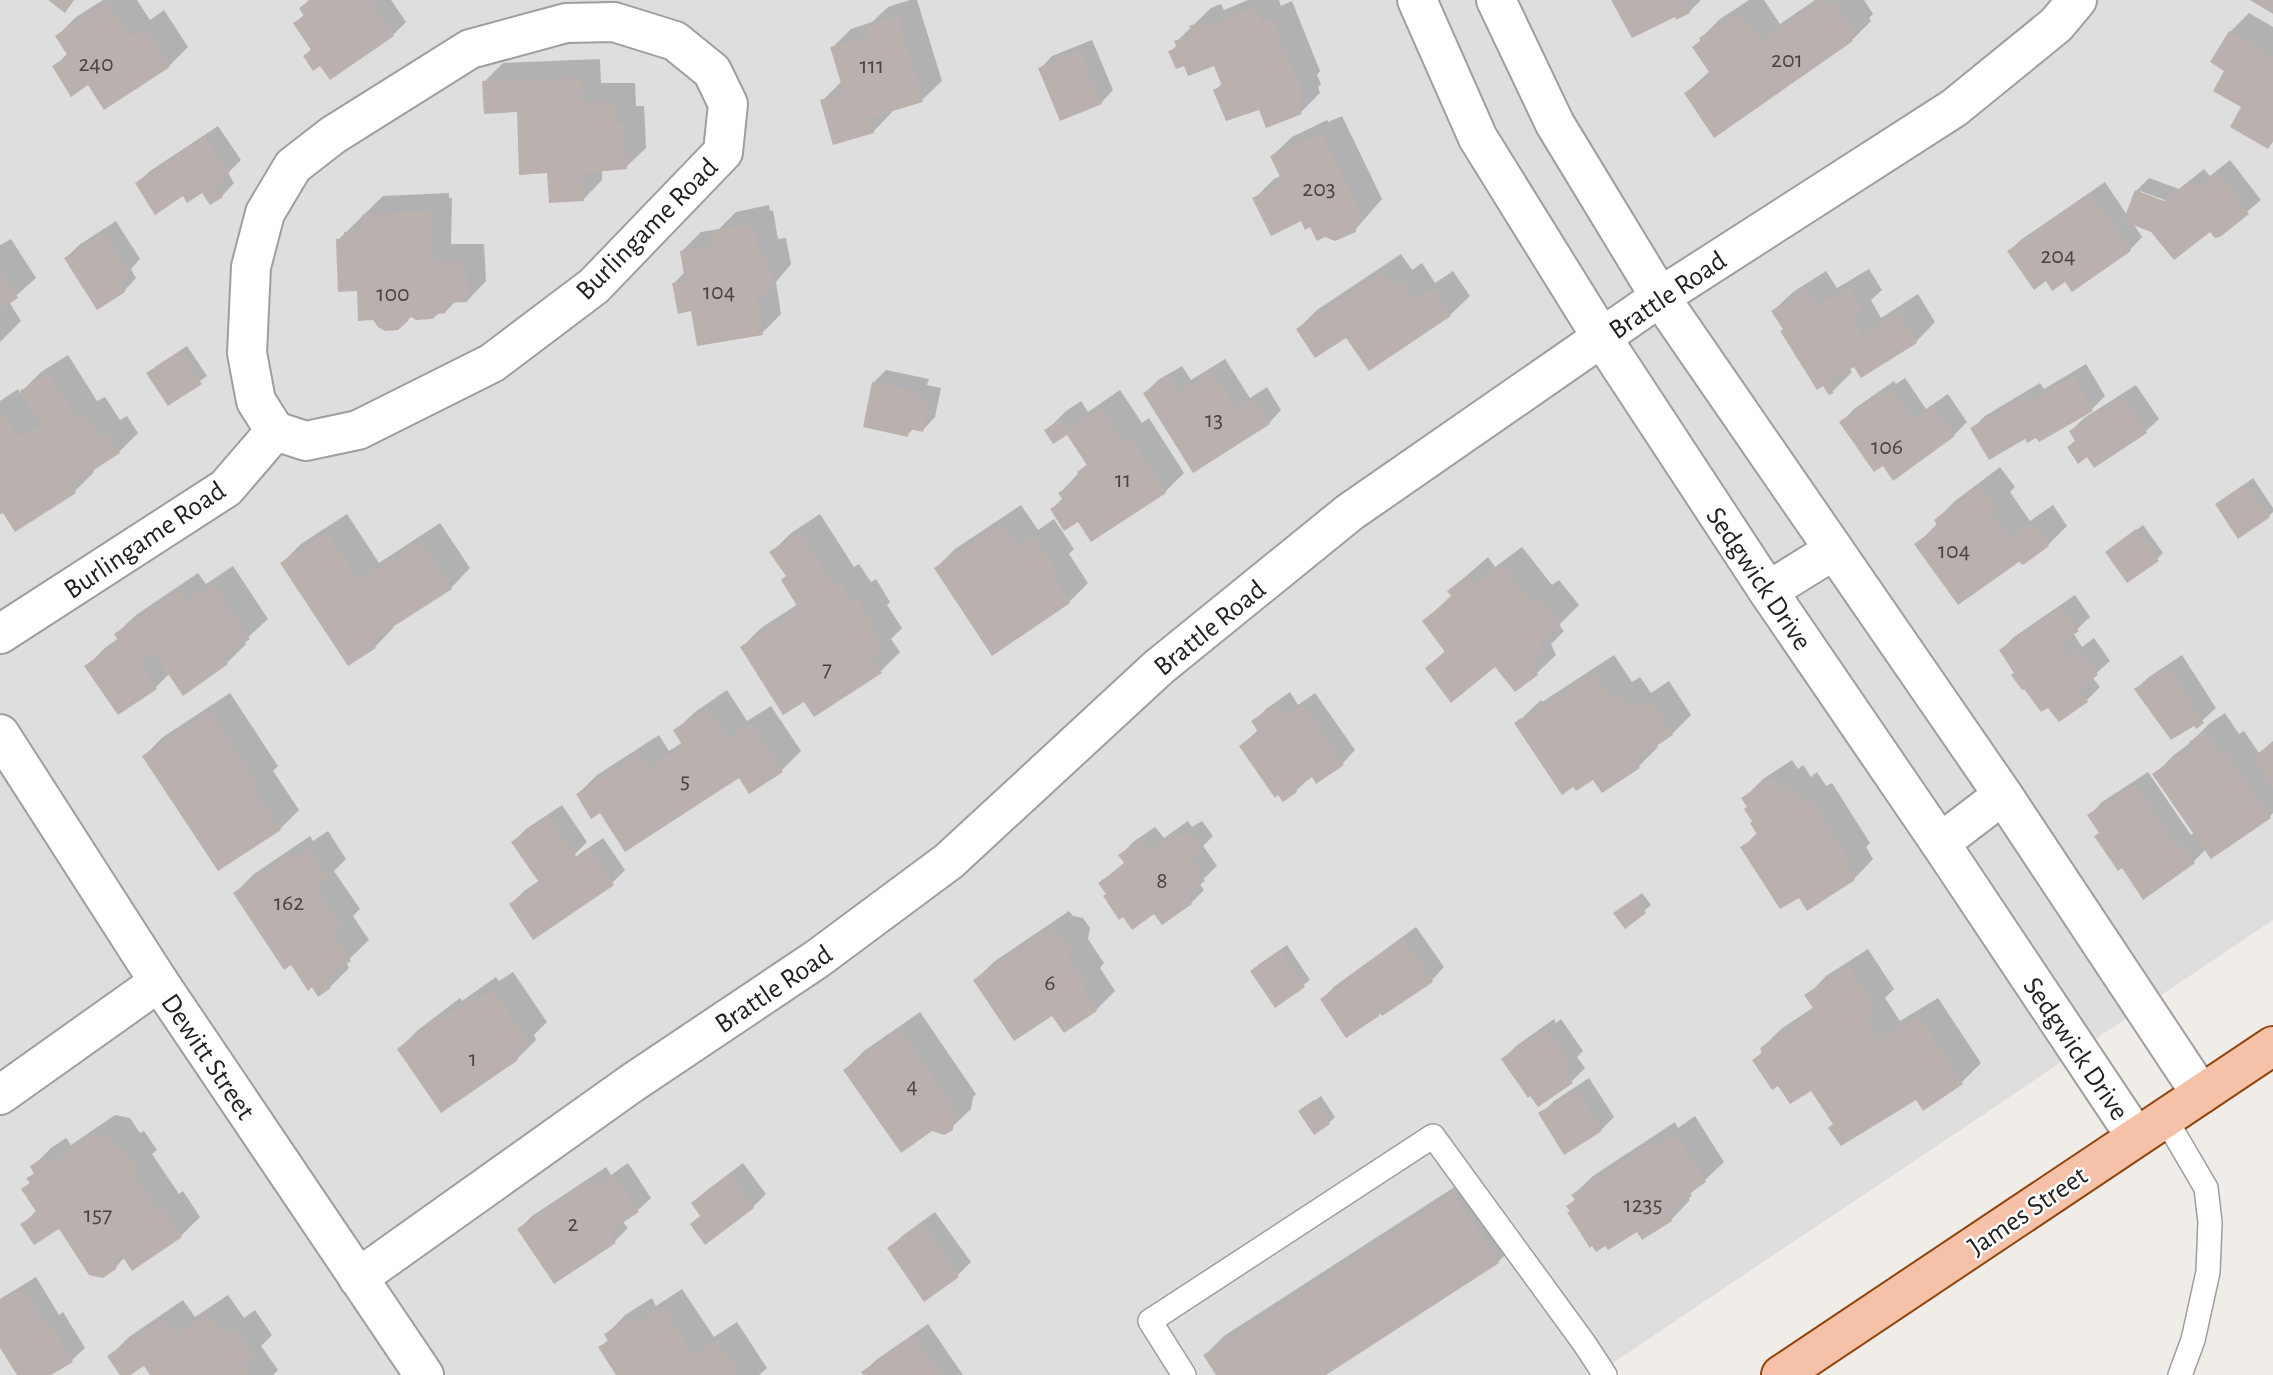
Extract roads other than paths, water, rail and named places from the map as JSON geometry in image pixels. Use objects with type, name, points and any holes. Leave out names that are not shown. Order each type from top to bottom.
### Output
[{"type":"main road","name":"James Street","points":[[1781,1375],[2273,1046]]},
{"type":"street","name":"Sedgwick Drive","points":[[1417,0],[1478,138],[1602,338],[1768,592],[1940,843],[2151,1127]]},
{"type":"street","points":[[1496,0],[1555,124],[1660,297],[2003,795],[2201,1094]]},
{"type":"street","name":"Brattle Road","points":[[358,1278],[632,1083],[817,959],[949,861],[1159,667],[1350,512],[1660,297],[1954,108],[2056,25],[2077,0]]},
{"type":"street","name":"Burlingame Road","points":[[614,22],[675,41],[712,71],[728,104],[723,152],[594,286],[492,363],[358,430],[306,441],[275,431],[256,401],[247,353],[251,267],[265,213],[293,166],[333,135],[470,49],[566,23],[614,22]]},
{"type":"street","name":"Burlingame Road","points":[[0,634],[226,488],[275,431]]},
{"type":"street","points":[[1768,592],[1834,550]]},
{"type":"street","name":"Dewitt Street","points":[[0,734],[159,982],[424,1375]]},
{"type":"street","points":[[1940,843],[2003,795]]},
{"type":"street","points":[[0,1095],[159,982]]},
{"type":"lane","points":[[2151,1127],[2206,1188],[2210,1222],[2208,1272],[2193,1340],[2180,1375]]},
{"type":"lane","points":[[1184,1375],[1150,1321],[1433,1136],[1605,1375]]}]
